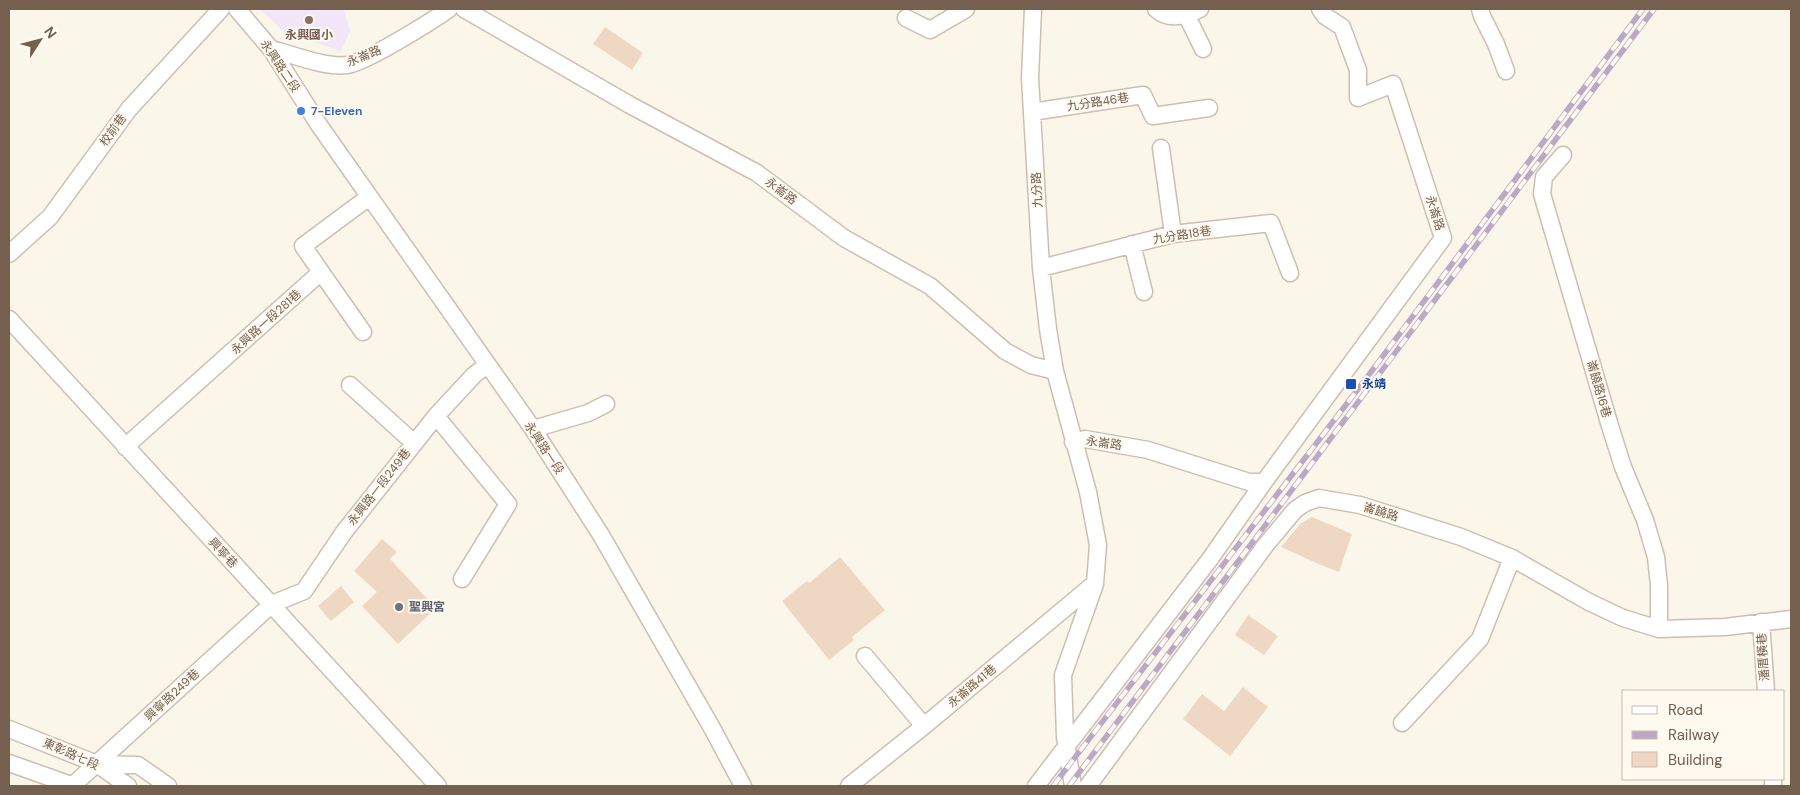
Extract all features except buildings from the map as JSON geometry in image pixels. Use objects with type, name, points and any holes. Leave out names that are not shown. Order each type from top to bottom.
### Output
[{"type":"street","name":"校前巷","points":[[9,254],[50,217],[129,109],[221,9]]},
{"type":"street","name":"永興路二段","points":[[237,9],[271,49],[320,125]]},
{"type":"street","name":"永崙路","points":[[271,49],[326,63],[347,65],[371,55],[449,9]]},
{"type":"street","name":"永崙路","points":[[464,9],[630,105],[757,173],[844,238],[930,286],[1004,350],[1031,366],[1055,371],[1073,442],[1085,439],[1148,450],[1249,482],[1264,482],[1443,238],[1393,84],[1358,98],[1358,70],[1342,27],[1325,16],[1320,9]]},
{"type":"street","points":[[906,18],[930,30],[966,9]]},
{"type":"street","name":"九分路","points":[[1033,9],[1030,78],[1032,112],[1042,268],[1055,371]]},
{"type":"street","points":[[1156,9],[1168,16],[1193,12],[1203,49]]},
{"type":"street","points":[[1480,9],[1506,71]]},
{"type":"street","name":"九分路46巷","points":[[1032,112],[1143,94],[1153,116],[1209,108]]},
{"type":"street","name":"永興路一段","points":[[320,125],[532,429],[601,534],[743,786]]},
{"type":"street","points":[[1161,148],[1173,234]]},
{"type":"street","name":"崙饒路16巷","points":[[1563,155],[1544,177],[1542,194],[1610,426],[1645,520],[1656,557],[1659,585],[1659,629]]},
{"type":"street","points":[[363,332],[303,246],[370,197]]},
{"type":"street","name":"九分路18巷","points":[[1042,268],[1173,234],[1271,223],[1290,273]]},
{"type":"street","points":[[1132,244],[1144,292]]},
{"type":"street","name":"永興路一段281巷","points":[[125,447],[321,272]]},
{"type":"street","name":"興寧巷","points":[[9,320],[438,786]]},
{"type":"street","name":"永興路一段249巷","points":[[272,604],[304,591],[344,532],[414,443],[474,375],[487,366]]},
{"type":"street","points":[[350,385],[414,443]]},
{"type":"street","points":[[532,429],[588,413],[606,404]]},
{"type":"street","points":[[436,416],[508,504],[462,579]]},
{"type":"street","points":[[1073,442],[1088,492],[1098,545],[1095,584],[1063,675],[1065,737],[1073,786]]},
{"type":"street","points":[[1036,786],[1210,559],[1264,482]]},
{"type":"street","name":"崙饒路","points":[[1088,786],[1265,546],[1295,510],[1305,503],[1319,498],[1360,506],[1461,537],[1512,558],[1589,602],[1623,618],[1659,629],[1725,627],[1791,619]]},
{"type":"street","points":[[1402,723],[1480,639],[1512,558]]},
{"type":"street","name":"永崙路41巷","points":[[849,786],[1095,584]]},
{"type":"street","name":"興寧路249巷","points":[[73,786],[272,604]]},
{"type":"street","name":"潘厝橫巷","points":[[1761,622],[1766,690]]},
{"type":"street","points":[[865,656],[924,726]]},
{"type":"street","name":"東彰路七段","points":[[9,729],[97,764],[128,786]]},
{"type":"street","points":[[9,763],[73,786]]},
{"type":"street","points":[[97,764],[138,765],[168,786]]},
{"type":"shaded area","name":"永興國小","points":[[260,9],[344,9],[350,31],[341,51],[284,32]]},
{"type":"railway","points":[[1053,786],[1365,380],[1643,9]]},
{"type":"railway","points":[[1069,786],[1654,9]]},
{"type":"place","name":"永興國小","points":[[309,20]]},
{"type":"place","name":"7-Eleven","points":[[301,111]]},
{"type":"place","name":"永靖","points":[[1351,384]]},
{"type":"place","name":"聖興宮","points":[[399,607]]}]
